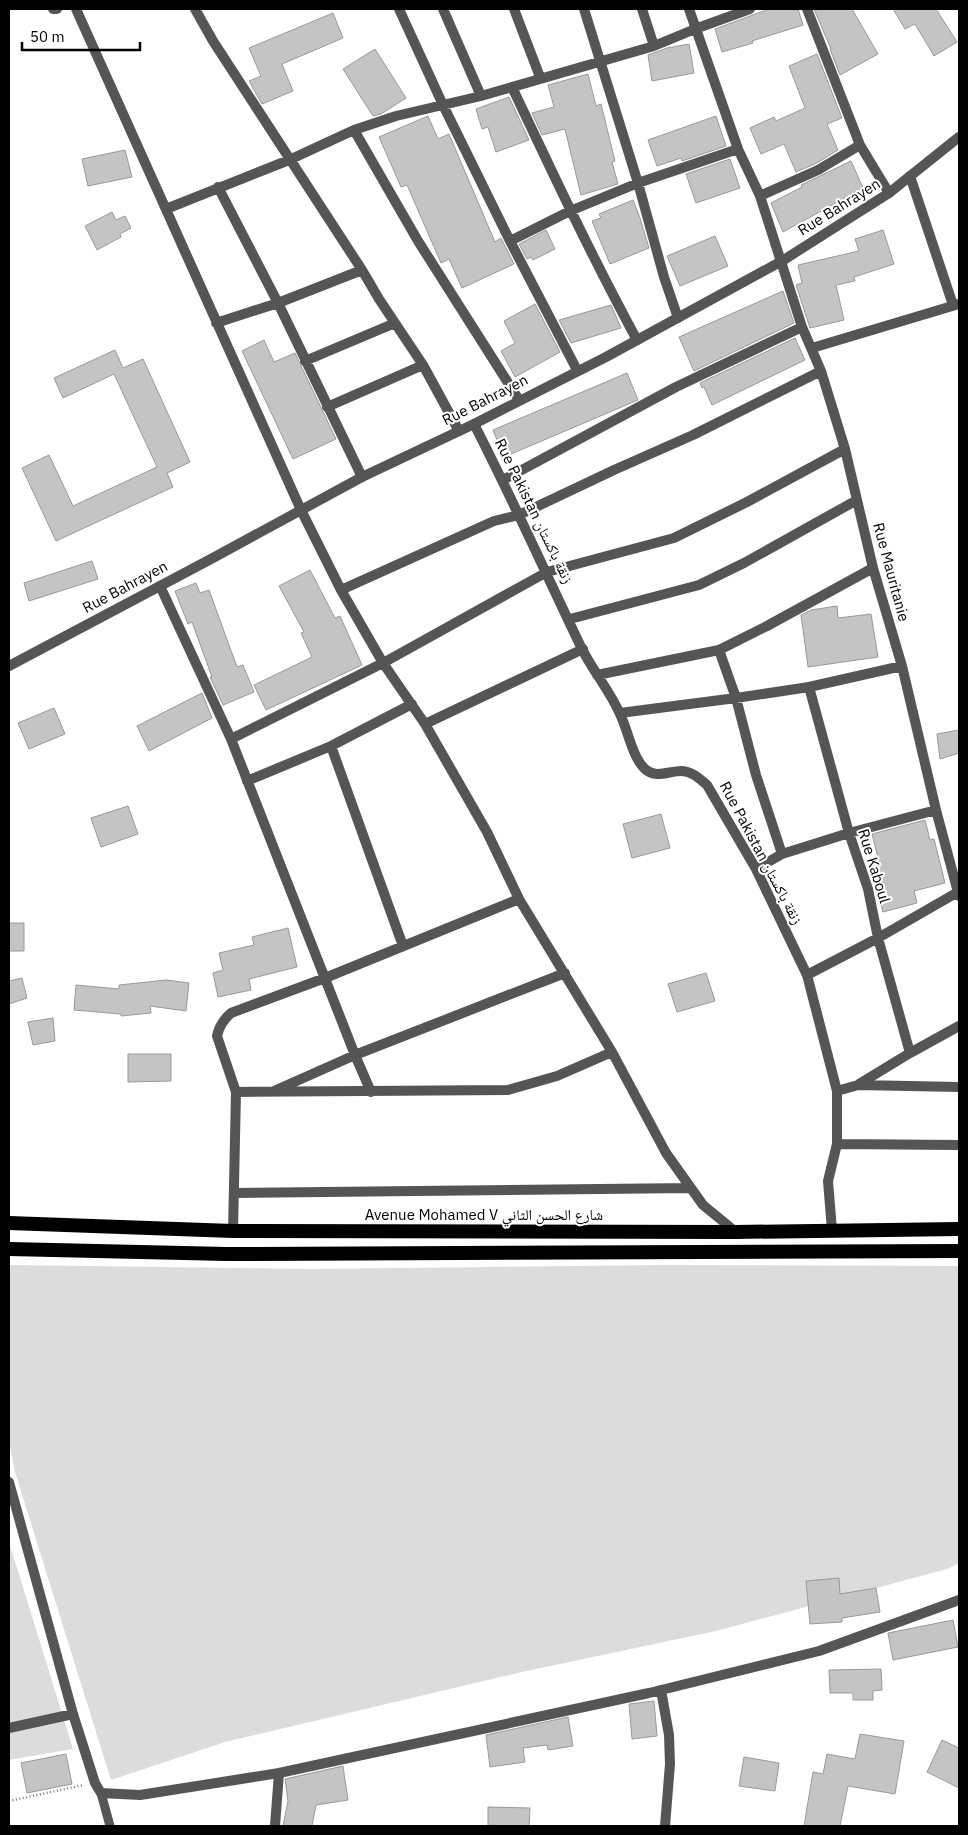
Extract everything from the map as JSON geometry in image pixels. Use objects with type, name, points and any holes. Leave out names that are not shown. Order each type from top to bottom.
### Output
[{"type":"highway","name":"Avenue Mohamed V شارع الحسن الثاني","points":[[9,1222],[233,1231],[736,1232],[959,1229]]},
{"type":"highway","points":[[9,1249],[227,1254],[959,1251]]},
{"type":"street","points":[[76,9],[301,510],[341,590],[383,663],[425,724],[487,832],[519,899],[612,1052],[666,1153],[703,1205],[736,1232]]},
{"type":"street","points":[[195,9],[213,41],[362,270],[379,300],[423,365],[459,431]]},
{"type":"street","points":[[399,9],[442,105],[510,241],[578,370]]},
{"type":"street","points":[[443,9],[481,96]]},
{"type":"street","points":[[514,9],[540,77]]},
{"type":"street","points":[[584,9],[678,318]]},
{"type":"street","points":[[642,9],[654,46]]},
{"type":"street","name":"Rue Mauritanie","points":[[689,9],[738,150],[760,196],[802,327],[821,371],[845,449],[873,568],[902,666],[936,810],[959,894]]},
{"type":"street","points":[[166,209],[290,160],[354,130],[420,109],[481,96],[540,77],[601,62],[654,46],[750,9]]},
{"type":"street","points":[[807,9],[860,146],[889,193]]},
{"type":"street","points":[[512,87],[570,211],[636,340]]},
{"type":"street","points":[[354,130],[418,241],[520,400]]},
{"type":"street","name":"Rue Bahrayen","points":[[9,666],[362,477],[474,424],[678,318],[782,260],[889,193],[959,137]]},
{"type":"street","points":[[760,196],[818,170],[860,146]]},
{"type":"street","points":[[510,241],[570,211],[638,182],[738,150]]},
{"type":"street","points":[[812,348],[956,305],[910,176]]},
{"type":"street","points":[[218,187],[278,303],[362,477]]},
{"type":"street","points":[[216,322],[278,303],[362,270]]},
{"type":"street","points":[[305,361],[395,323]]},
{"type":"street","points":[[504,480],[676,387],[802,327]]},
{"type":"street","points":[[327,407],[423,365]]},
{"type":"street","points":[[341,590],[494,521],[519,515],[693,435],[821,371]]},
{"type":"street","name":"Rue Pakistan زنقة باكستان","points":[[474,424],[504,480],[596,675],[620,713],[638,761],[651,773],[660,774],[683,770],[695,775],[707,785],[756,869],[808,975],[837,1091],[837,1144],[828,1181],[832,1230]]},
{"type":"street","points":[[231,739],[383,663],[547,572],[674,538],[747,502],[845,449]]},
{"type":"street","points":[[570,619],[699,585],[744,563],[857,500]]},
{"type":"street","points":[[596,675],[718,650],[767,626],[873,568]]},
{"type":"street","points":[[160,586],[231,739],[371,1092]]},
{"type":"street","points":[[425,724],[583,649]]},
{"type":"street","points":[[718,650],[736,698],[756,775],[782,854]]},
{"type":"street","points":[[620,713],[809,687],[902,666]]},
{"type":"street","name":"Rue Kaboul","points":[[809,687],[849,833],[868,889],[878,938],[910,1053]]},
{"type":"street","points":[[247,782],[331,746],[412,704]]},
{"type":"street","points":[[331,746],[403,946]]},
{"type":"street","points":[[756,869],[782,854],[849,833],[936,810]]},
{"type":"street","points":[[808,975],[959,894]]},
{"type":"street","points":[[233,1231],[236,1092],[217,1036],[224,1020],[231,1013],[325,978],[519,899]]},
{"type":"street","points":[[270,1093],[355,1055],[565,973]]},
{"type":"street","points":[[837,1091],[858,1085],[959,1026]]},
{"type":"street","points":[[236,1092],[508,1090],[557,1076],[612,1052]]},
{"type":"street","points":[[858,1085],[959,1087]]},
{"type":"street","points":[[837,1144],[959,1146]]},
{"type":"street","points":[[235,1193],[691,1188]]},
{"type":"street","points":[[9,1482],[73,1714],[95,1783],[101,1793],[140,1795],[279,1773],[661,1690],[820,1651],[959,1600]]},
{"type":"street","points":[[661,1690],[669,1735],[670,1764],[666,1826]]},
{"type":"street","points":[[9,1728],[73,1714]]},
{"type":"street","points":[[275,1826],[279,1773]]},
{"type":"lane","points":[[101,1793],[110,1826]]},
{"type":"path","points":[[9,1801],[95,1783]]},
{"type":"shaded area","points":[[10,1265],[310,1269],[665,1265],[959,1266],[959,1563],[947,1569],[716,1631],[522,1672],[225,1742],[111,1780],[15,1472],[9,1442]]},
{"type":"shaded area","points":[[9,1542],[73,1749],[9,1760]]},
{"type":"building","points":[[769,9],[798,9],[803,25],[722,52],[715,29]]},
{"type":"building","points":[[814,9],[852,9],[878,54],[840,75]]},
{"type":"building","points":[[893,9],[936,9],[957,42],[934,56],[915,24],[905,29]]},
{"type":"building","points":[[333,13],[343,38],[282,64],[293,91],[262,104],[249,81],[261,76],[249,48]]},
{"type":"building","points":[[689,44],[694,73],[652,81],[648,55],[667,48]]},
{"type":"building","points":[[375,49],[406,98],[381,114],[373,116],[343,69]]},
{"type":"building","points":[[817,54],[842,118],[827,124],[838,150],[815,164],[796,172],[784,144],[761,154],[750,128],[774,117],[776,121],[805,108],[789,66]]},
{"type":"building","points":[[588,74],[596,106],[601,104],[615,161],[612,162],[618,184],[581,195],[565,129],[542,135],[532,113],[554,107],[548,85]]},
{"type":"building","points":[[509,97],[529,140],[496,152],[488,127],[482,129],[476,109]]},
{"type":"building","points":[[428,116],[438,139],[449,134],[495,242],[501,238],[514,264],[462,288],[449,259],[441,263],[407,185],[401,187],[379,137]]},
{"type":"building","points":[[716,116],[726,146],[682,161],[681,158],[657,166],[648,140]]},
{"type":"building","points":[[125,150],[132,177],[88,186],[82,159]]},
{"type":"building","points":[[730,159],[740,188],[696,203],[686,174]]},
{"type":"building","points":[[851,161],[863,188],[783,232],[771,203],[802,187],[801,185]]},
{"type":"building","points":[[633,200],[649,248],[610,264],[592,221],[601,218],[599,214]]},
{"type":"building","points":[[112,212],[116,220],[125,216],[131,228],[120,234],[121,237],[97,250],[85,226]]},
{"type":"building","points":[[546,230],[555,249],[533,260],[531,257],[527,259],[519,244]]},
{"type":"building","points":[[883,230],[894,264],[854,277],[855,281],[836,285],[844,320],[810,328],[796,285],[802,283],[798,265],[859,251],[855,239]]},
{"type":"building","points":[[715,236],[728,266],[680,286],[667,256]]},
{"type":"building","points":[[783,291],[794,323],[694,371],[679,337]]},
{"type":"building","points":[[535,304],[560,352],[515,377],[501,351],[515,343],[504,321]]},
{"type":"building","points":[[611,305],[621,328],[571,343],[559,320]]},
{"type":"building","points":[[795,338],[805,360],[712,405],[704,387],[702,388],[700,383]]},
{"type":"building","points":[[264,340],[274,362],[295,353],[336,439],[293,459],[242,351]]},
{"type":"building","points":[[115,350],[123,368],[143,359],[190,462],[167,473],[173,487],[56,541],[22,468],[49,455],[73,506],[157,467],[114,374],[63,398],[54,378]]},
{"type":"building","points":[[627,373],[638,400],[504,457],[493,430]]},
{"type":"building","points":[[92,561],[98,579],[29,601],[24,583]]},
{"type":"building","points":[[310,570],[335,618],[340,616],[362,665],[266,710],[254,685],[312,657],[301,633],[304,632],[279,586]]},
{"type":"building","points":[[196,583],[200,593],[209,590],[237,667],[243,665],[254,692],[223,705],[210,677],[212,677],[192,622],[188,624],[175,591]]},
{"type":"building","points":[[837,606],[838,618],[871,614],[878,657],[808,667],[801,615],[811,610]]},
{"type":"building","points":[[202,693],[212,718],[149,751],[137,726]]},
{"type":"building","points":[[54,708],[65,734],[29,749],[18,723]]},
{"type":"building","points":[[959,730],[959,753],[940,759],[937,734]]},
{"type":"building","points":[[128,806],[138,834],[101,847],[91,818]]},
{"type":"building","points":[[661,814],[670,848],[632,858],[623,824]]},
{"type":"building","points":[[925,820],[930,840],[934,839],[945,883],[914,891],[917,903],[883,912],[871,864],[879,862],[872,834]]},
{"type":"building","points":[[9,923],[24,923],[24,951],[9,951]]},
{"type":"building","points":[[288,928],[297,967],[249,979],[251,990],[218,997],[213,973],[223,970],[219,953],[254,945],[252,937]]},
{"type":"building","points":[[706,973],[715,1001],[677,1012],[668,984]]},
{"type":"building","points":[[22,978],[27,998],[9,1004],[9,981]]},
{"type":"building","points":[[166,980],[189,983],[186,1011],[150,1006],[151,1013],[121,1016],[121,1014],[74,1010],[76,985],[119,989],[119,985]]},
{"type":"building","points":[[53,1018],[55,1041],[33,1045],[28,1022]]},
{"type":"building","points":[[128,1054],[171,1054],[171,1081],[128,1082]]},
{"type":"building","points":[[839,1578],[840,1594],[876,1588],[880,1612],[842,1618],[842,1622],[810,1624],[806,1581]]},
{"type":"building","points":[[953,1620],[958,1647],[893,1660],[888,1633]]},
{"type":"building","points":[[881,1669],[882,1690],[873,1691],[873,1700],[853,1700],[853,1693],[830,1693],[829,1670]]},
{"type":"building","points":[[654,1701],[657,1736],[632,1739],[629,1704]]},
{"type":"building","points":[[568,1717],[573,1746],[548,1750],[547,1745],[523,1748],[525,1762],[490,1767],[486,1735]]},
{"type":"building","points":[[860,1734],[904,1741],[895,1794],[848,1786],[840,1826],[804,1826],[813,1772],[823,1774],[827,1754],[855,1759]]},
{"type":"building","points":[[942,1740],[959,1748],[959,1788],[927,1772]]},
{"type":"building","points":[[66,1754],[72,1784],[27,1793],[21,1763]]},
{"type":"building","points":[[744,1757],[779,1763],[775,1791],[739,1786]]},
{"type":"building","points":[[343,1766],[348,1800],[316,1805],[312,1826],[283,1826],[288,1801],[285,1779]]},
{"type":"building","points":[[488,1807],[530,1808],[529,1826],[488,1826]]}]
